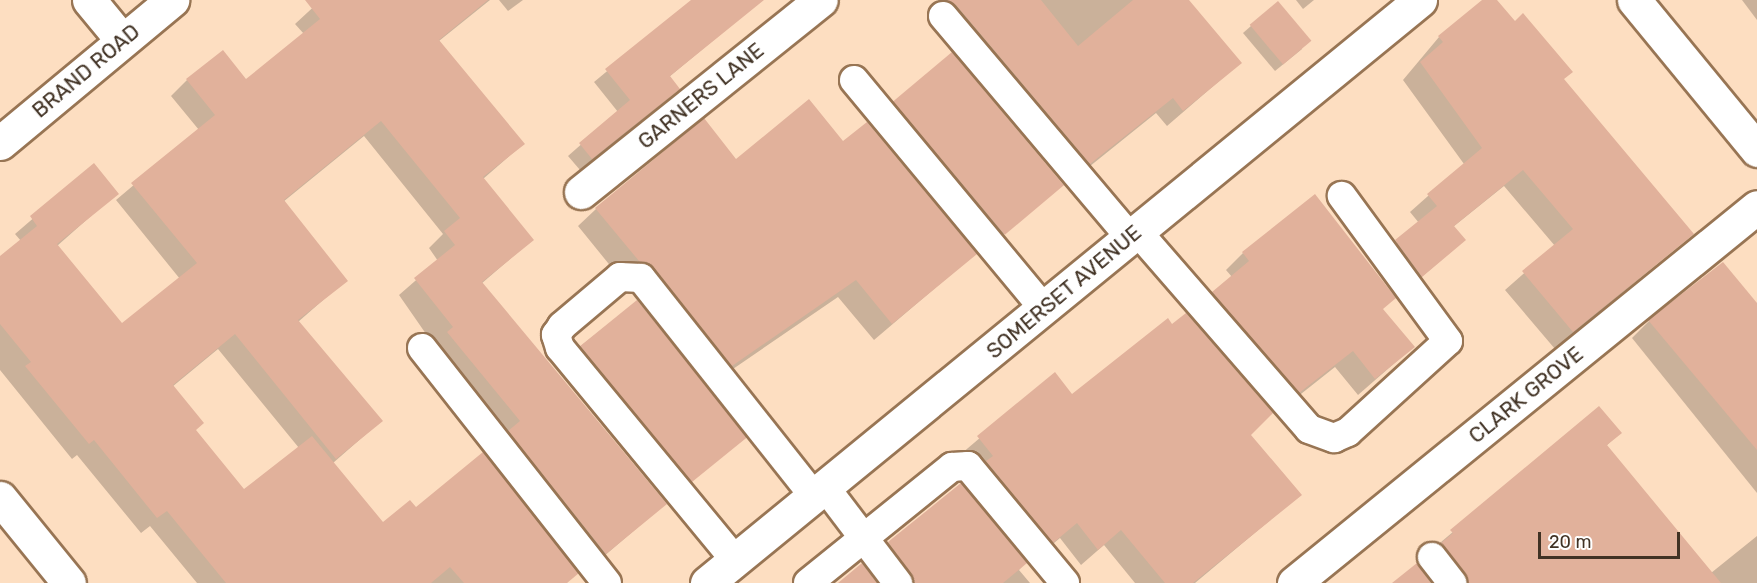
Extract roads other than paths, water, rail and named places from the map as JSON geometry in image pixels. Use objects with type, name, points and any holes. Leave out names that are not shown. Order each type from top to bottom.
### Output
[{"type":"street","points":[[89,0],[122,40]]},
{"type":"street","name":"BRAND ROAD","points":[[0,143],[172,0]]},
{"type":"street","name":"GARNERS LANE","points":[[581,192],[821,0]]},
{"type":"street","name":"SOMERSET AVENUE","points":[[723,575],[820,492],[1420,0]]},
{"type":"street","points":[[1634,0],[1757,150]]},
{"type":"street","name":"CLARK GROVE","points":[[1294,583],[1757,207]]},
{"type":"street","points":[[0,498],[69,583]]},
{"type":"lane","points":[[943,16],[1133,234],[1310,429],[1334,438],[1348,432],[1448,341],[1342,195]]},
{"type":"lane","points":[[854,80],[1044,309]]},
{"type":"lane","points":[[723,575],[560,348],[556,335],[562,326],[620,277],[641,278],[820,492],[864,537],[898,583]]},
{"type":"lane","points":[[422,348],[607,583]]},
{"type":"lane","points":[[808,583],[952,467],[968,466],[1065,583]]},
{"type":"lane","points":[[1432,557],[1452,583]]}]
